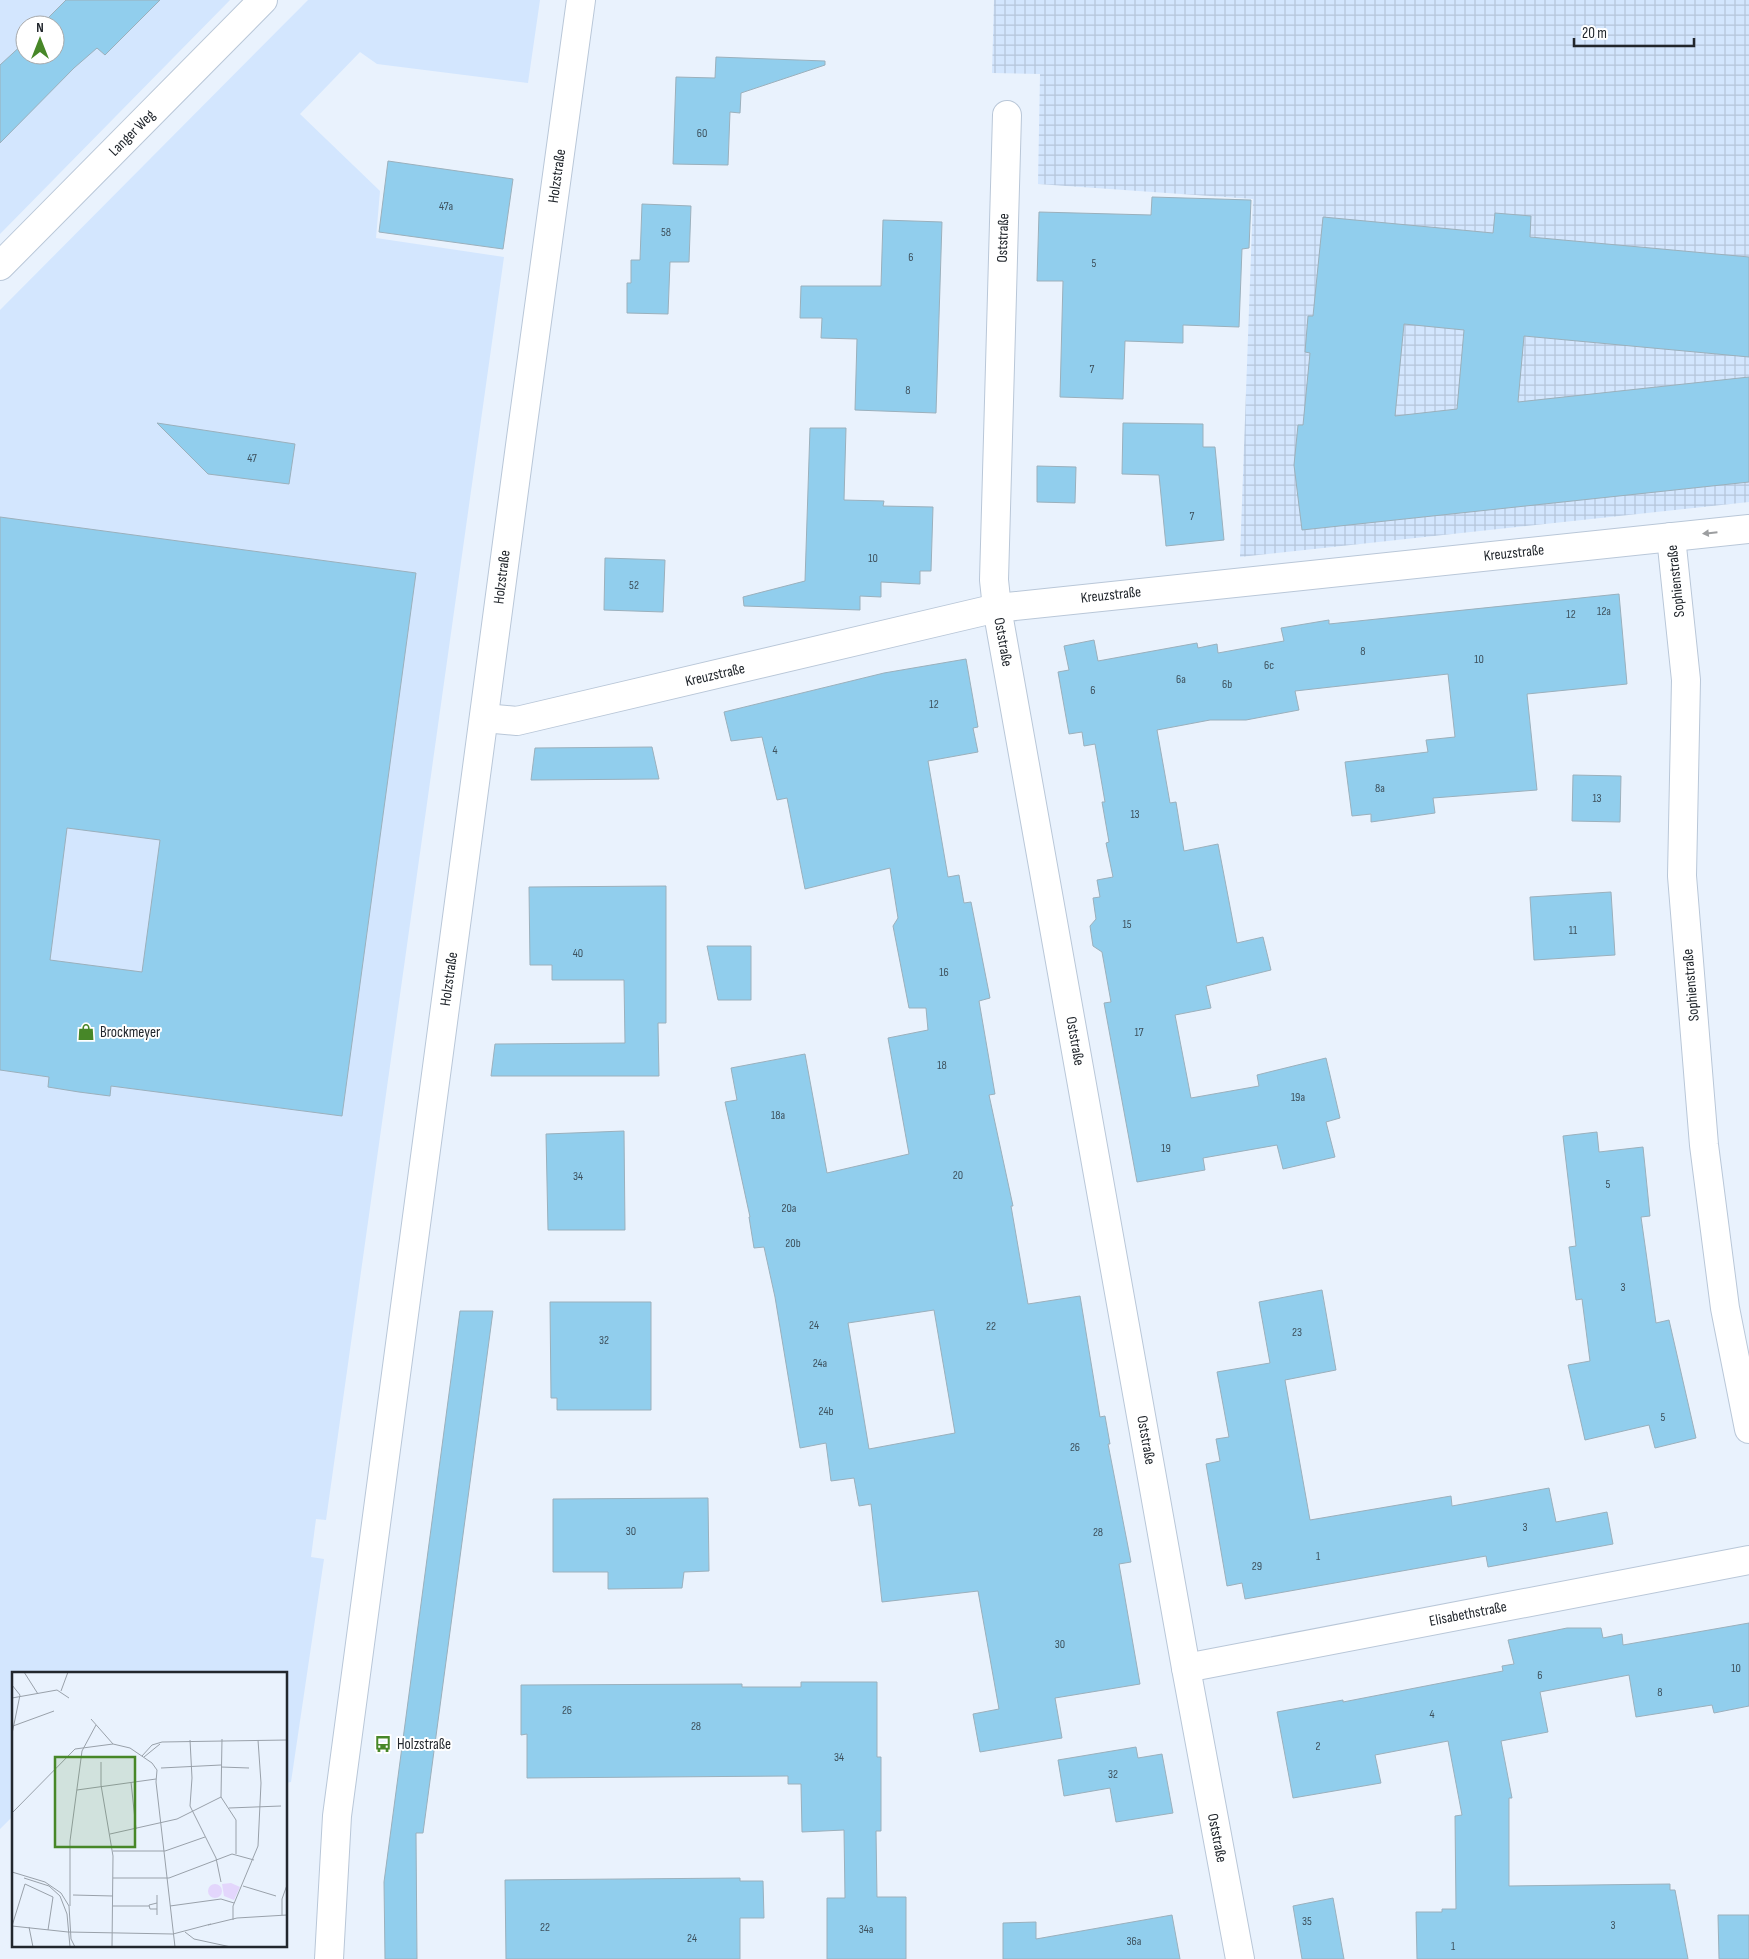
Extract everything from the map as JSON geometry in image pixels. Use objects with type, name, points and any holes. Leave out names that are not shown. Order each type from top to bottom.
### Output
[{"type":"street","name":"Langer Weg","points":[[0,266],[263,0]]},
{"type":"street","name":"Holzstraße","points":[[330,1959],[337,1816],[581,0]]},
{"type":"street","name":"Oststraße","points":[[1007,116],[994,580],[997,608],[1186,1668],[1240,1959]]},
{"type":"street","name":"Kreuzstraße","points":[[484,718],[517,721],[997,608],[1749,529]]},
{"type":"street","name":"Sophienstraße","points":[[1671,537],[1686,680],[1682,876],[1704,1145],[1725,1308],[1749,1429]]},
{"type":"street","name":"Elisabethstraße","points":[[1186,1668],[1749,1560]]},
{"type":"shaded area","points":[[0,0],[230,0],[0,234]]},
{"type":"shaded area","points":[[308,0],[540,0],[528,83],[377,64],[360,52],[300,114],[380,191],[376,238],[504,257],[326,1520],[316,1519],[311,1557],[324,1559],[291,1782],[288,1783],[288,1672],[12,1672],[12,1817],[0,1829],[0,310]]},
{"type":"shaded area","points":[[994,0],[1749,0],[1749,502],[1240,557],[1253,199],[1038,184],[1040,74],[992,73]]},
{"type":"building","points":[[66,0],[160,0],[105,55],[97,48],[74,68],[0,143],[0,65],[15,51],[15,65],[65,65],[65,15],[51,15]]},
{"type":"building","points":[[716,57],[825,61],[825,65],[741,93],[740,113],[730,112],[728,165],[673,164],[676,77],[715,78]]},
{"type":"building","points":[[388,161],[513,179],[503,249],[379,232]]},
{"type":"building","points":[[1152,197],[1251,200],[1249,248],[1242,249],[1239,327],[1183,325],[1183,343],[1125,341],[1123,399],[1060,397],[1063,281],[1037,281],[1039,212],[1151,215]]},
{"type":"building","points":[[642,204],[691,206],[689,262],[670,262],[668,314],[627,313],[627,283],[631,283],[631,260],[640,260]]},
{"type":"building","points":[[1495,213],[1531,216],[1530,237],[1749,257],[1749,357],[1524,336],[1518,402],[1749,377],[1749,482],[1302,530],[1294,465],[1298,425],[1303,425],[1310,353],[1305,352],[1308,316],[1313,316],[1323,217],[1493,233]],"holes":[[[1404,324],[1464,330],[1457,409],[1395,416]]]},
{"type":"building","points":[[883,220],[942,222],[936,413],[855,410],[857,339],[821,338],[822,318],[800,318],[801,286],[881,286]]},
{"type":"building","points":[[157,423],[295,444],[289,484],[208,474]]},
{"type":"building","points":[[1123,423],[1203,424],[1203,447],[1215,447],[1224,540],[1166,546],[1159,475],[1122,474]]},
{"type":"building","points":[[810,428],[846,428],[844,500],[884,501],[883,506],[933,507],[931,571],[920,571],[920,584],[881,582],[881,597],[860,596],[860,610],[744,606],[743,597],[805,581]]},
{"type":"building","points":[[1037,466],[1076,467],[1075,503],[1037,502]]},
{"type":"building","points":[[0,517],[416,573],[342,1116],[111,1086],[110,1096],[79,1092],[48,1087],[49,1077],[0,1070]],"holes":[[[67,828],[160,840],[142,972],[50,960]]]},
{"type":"building","points":[[605,558],[665,560],[663,612],[604,610]]},
{"type":"building","points":[[1619,594],[1627,684],[1527,694],[1537,790],[1433,798],[1435,813],[1371,822],[1371,814],[1352,816],[1345,762],[1428,752],[1426,740],[1455,737],[1448,674],[1295,691],[1299,710],[1246,720],[1210,720],[1157,730],[1170,803],[1176,802],[1184,851],[1218,844],[1237,943],[1263,937],[1271,970],[1206,986],[1211,1008],[1175,1015],[1191,1098],[1259,1086],[1257,1075],[1326,1058],[1340,1118],[1326,1122],[1335,1157],[1283,1169],[1277,1145],[1203,1158],[1205,1170],[1137,1182],[1104,1003],[1111,1002],[1102,952],[1093,946],[1090,926],[1096,919],[1093,898],[1100,897],[1097,880],[1113,877],[1106,843],[1109,842],[1102,802],[1105,802],[1095,744],[1084,746],[1082,732],[1069,734],[1058,672],[1069,670],[1064,646],[1094,640],[1098,661],[1197,643],[1198,648],[1217,644],[1218,653],[1284,641],[1281,628],[1329,620],[1329,624]]},
{"type":"building","points":[[966,659],[978,727],[973,728],[978,752],[928,761],[948,877],[959,875],[964,903],[971,902],[990,998],[979,1001],[995,1094],[989,1095],[1013,1206],[1011,1206],[1028,1304],[1080,1296],[1100,1417],[1105,1416],[1110,1444],[1108,1444],[1131,1562],[1119,1564],[1140,1684],[1055,1698],[1062,1738],[980,1752],[973,1714],[999,1709],[978,1591],[882,1602],[871,1504],[859,1506],[854,1478],[831,1481],[826,1443],[800,1448],[775,1297],[764,1247],[754,1248],[750,1217],[725,1102],[737,1100],[731,1068],[805,1054],[827,1173],[909,1154],[888,1038],[928,1030],[926,1008],[909,1008],[893,926],[898,918],[890,868],[805,889],[787,798],[777,800],[762,737],[731,741],[724,712],[884,673]],"holes":[[[934,1310],[955,1433],[869,1449],[848,1323]]]},
{"type":"building","points":[[652,747],[659,779],[531,780],[535,748]]},
{"type":"building","points":[[1573,775],[1621,776],[1620,822],[1572,821]]},
{"type":"building","points":[[666,886],[666,1023],[658,1023],[659,1076],[491,1076],[495,1044],[625,1043],[624,980],[552,980],[552,965],[530,965],[529,887]]},
{"type":"building","points":[[1611,892],[1615,955],[1534,960],[1530,897]]},
{"type":"building","points":[[707,946],[751,946],[751,1000],[718,1000]]},
{"type":"building","points":[[624,1131],[625,1230],[548,1230],[546,1134]]},
{"type":"building","points":[[1597,1132],[1599,1152],[1643,1147],[1650,1216],[1641,1217],[1656,1323],[1669,1320],[1696,1438],[1655,1448],[1649,1425],[1585,1440],[1568,1365],[1590,1361],[1582,1299],[1576,1300],[1569,1247],[1576,1246],[1563,1136]]},
{"type":"building","points":[[1322,1290],[1336,1370],[1285,1380],[1310,1520],[1451,1496],[1452,1506],[1549,1488],[1556,1522],[1607,1512],[1613,1544],[1488,1567],[1486,1556],[1245,1599],[1242,1583],[1227,1586],[1206,1464],[1220,1461],[1216,1439],[1229,1437],[1217,1372],[1270,1363],[1259,1302]]},
{"type":"building","points":[[550,1302],[651,1302],[651,1410],[557,1410],[557,1398],[551,1398]]},
{"type":"building","points":[[460,1311],[493,1311],[423,1833],[416,1833],[417,1959],[385,1959],[384,1882]]},
{"type":"building","points":[[708,1498],[709,1571],[684,1572],[682,1588],[608,1589],[608,1572],[553,1572],[553,1499]]},
{"type":"building","points":[[1749,1623],[1749,1706],[1714,1713],[1712,1705],[1636,1717],[1629,1675],[1540,1692],[1548,1732],[1501,1741],[1512,1798],[1509,1798],[1509,1886],[1670,1884],[1670,1890],[1675,1890],[1688,1959],[1417,1959],[1416,1912],[1442,1912],[1442,1909],[1456,1909],[1455,1816],[1462,1815],[1448,1741],[1375,1755],[1381,1783],[1293,1798],[1277,1712],[1343,1700],[1343,1702],[1503,1671],[1502,1666],[1514,1664],[1508,1640],[1567,1628],[1601,1628],[1603,1638],[1622,1634],[1623,1645]]},
{"type":"building","points":[[801,1682],[877,1682],[877,1757],[881,1757],[881,1831],[876,1831],[877,1897],[906,1897],[906,1959],[827,1959],[827,1898],[845,1898],[844,1830],[802,1832],[801,1784],[788,1784],[788,1776],[527,1778],[527,1734],[521,1735],[521,1685],[742,1684],[742,1687],[801,1687]]},
{"type":"building","points":[[1136,1747],[1138,1758],[1162,1754],[1173,1813],[1116,1822],[1110,1788],[1064,1796],[1058,1760]]},
{"type":"building","points":[[740,1878],[740,1881],[763,1881],[764,1918],[740,1918],[740,1959],[506,1959],[505,1880]]},
{"type":"building","points":[[1333,1898],[1344,1959],[1302,1959],[1293,1906]]},
{"type":"building","points":[[1172,1915],[1180,1959],[1003,1959],[1003,1923],[1036,1922],[1036,1939]]},
{"type":"building","points":[[1718,1915],[1749,1915],[1749,1959],[1719,1959]]},
{"type":"place","name":"Brockmeyer","points":[[86,1032]]},
{"type":"place","name":"Holzstraße","points":[[383,1744]]}]
